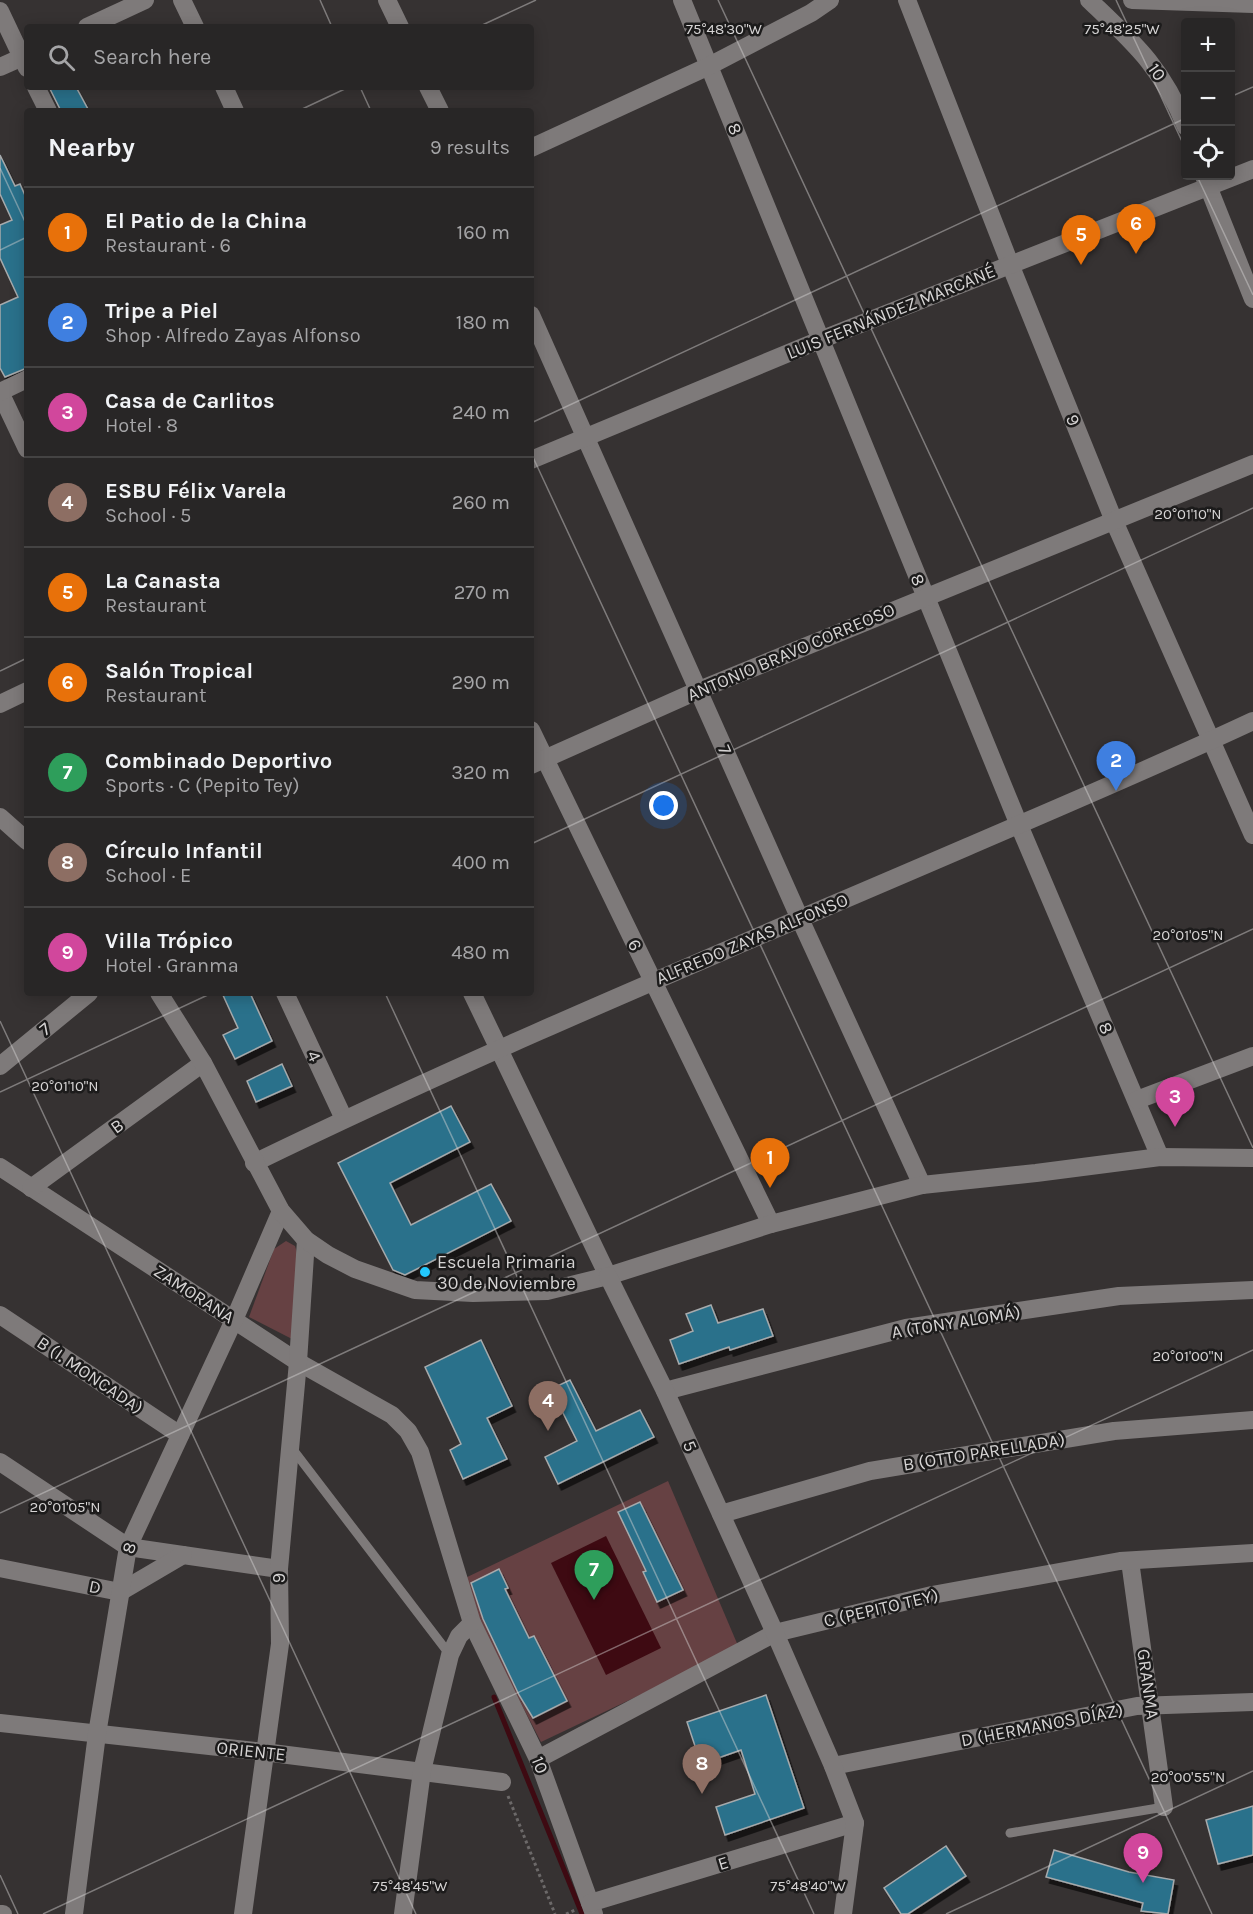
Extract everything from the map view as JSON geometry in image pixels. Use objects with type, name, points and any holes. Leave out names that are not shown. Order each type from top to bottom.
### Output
[{"type":"street","points":[[93,24],[145,0]]},
{"type":"street","points":[[182,0],[194,24]]},
{"type":"street","points":[[387,0],[399,24]]},
{"type":"street","name":"8","points":[[682,0],[1019,825],[1160,1156]]},
{"type":"street","points":[[534,147],[709,66],[811,13],[830,0]]},
{"type":"street","name":"9","points":[[907,0],[1114,521],[1253,835]]},
{"type":"street","name":"10","points":[[1089,0],[1142,51],[1175,100],[1185,126]]},
{"type":"street","points":[[1132,0],[1253,4]]},
{"type":"street","points":[[0,10],[24,58]]},
{"type":"street","points":[[0,67],[24,60]]},
{"type":"street","points":[[38,90],[46,108]]},
{"type":"street","points":[[225,90],[234,108]]},
{"type":"street","points":[[430,90],[438,108]]},
{"type":"street","name":"LUIS FERNÁNDEZ MARCANÉ","points":[[534,459],[1207,181],[1253,169]]},
{"type":"street","points":[[1207,181],[1253,299]]},
{"type":"street","name":"7","points":[[534,322],[800,919],[922,1185]]},
{"type":"street","points":[[24,380],[0,392],[24,443]]},
{"type":"street","name":"ANTONIO BRAVO CORREOSO","points":[[538,762],[699,690],[1253,464]]},
{"type":"street","points":[[0,704],[24,693]]},
{"type":"street","name":"ALFREDO ZAYAS ALFONSO","points":[[254,1162],[344,1119],[653,982],[1019,825],[1253,721]]},
{"type":"street","name":"6","points":[[534,744],[538,762],[653,982],[771,1224]]},
{"type":"street","points":[[2,822],[24,839]]},
{"type":"street","name":"7","points":[[0,1066],[85,996]]},
{"type":"street","points":[[161,996],[203,1063],[281,1211],[306,1240],[328,1256],[355,1269],[415,1290],[473,1293],[547,1291],[608,1276],[771,1224],[922,1185],[1036,1173],[1160,1156],[1253,1158]]},
{"type":"street","name":"4","points":[[286,996],[344,1119]]},
{"type":"street","name":"5","points":[[473,996],[665,1391],[833,1766],[855,1823],[843,1914]]},
{"type":"street","points":[[1137,1100],[1253,1056]]},
{"type":"street","name":"B","points":[[31,1188],[203,1063]]},
{"type":"street","name":"ZAMORANA","points":[[0,1167],[298,1362],[392,1415]]},
{"type":"street","name":"8","points":[[74,1914],[98,1734],[128,1547],[234,1320],[281,1211]]},
{"type":"street","name":"9","points":[[243,1914],[280,1644],[279,1569],[298,1362],[306,1240]]},
{"type":"street","name":"A (TONY ALOMÁ)","points":[[665,1391],[906,1328],[1119,1296],[1253,1290]]},
{"type":"street","name":"B (I. MONCADA)","points":[[0,1315],[180,1435]]},
{"type":"street","name":"10","points":[[392,1415],[408,1431],[420,1452],[472,1623],[538,1759],[592,1909]]},
{"type":"street","name":"B (OTTO PARELLADA)","points":[[721,1514],[870,1471],[1114,1431],[1253,1420]]},
{"type":"street","points":[[0,1462],[128,1547],[279,1569]]},
{"type":"street","name":"C (PEPITO TEY)","points":[[538,1759],[775,1633],[932,1595],[1130,1560],[1253,1553]]},
{"type":"street","name":"D","points":[[0,1568],[120,1592],[183,1555]]},
{"type":"street","name":"GRANMA","points":[[1130,1560],[1164,1807]]},
{"type":"street","points":[[403,1914],[422,1771],[450,1655],[459,1636],[472,1623]]},
{"type":"street","name":"D (HERMANOS DÍAZ)","points":[[833,1766],[1137,1706],[1253,1702]]},
{"type":"street","name":"ORIENTE","points":[[0,1723],[264,1752],[502,1782]]},
{"type":"street","name":"E","points":[[592,1909],[855,1823]]},
{"type":"lane","points":[[290,1445],[450,1655]]},
{"type":"lane","points":[[1010,1833],[1164,1807]]},
{"type":"path","points":[[502,1782],[555,1914]]},
{"type":"shaded area","points":[[286,1241],[295,1246],[300,1262],[292,1339],[249,1317],[274,1249]]},
{"type":"shaded area","points":[[668,1481],[739,1648],[541,1742],[478,1621],[461,1580]]},
{"type":"shaded area","points":[[606,1536],[661,1648],[606,1675],[551,1563]]},
{"type":"building","points":[[50,90],[78,90],[87,108],[60,108]]},
{"type":"building","points":[[0,155],[15,186],[20,184],[24,193],[24,369],[5,377],[0,368],[0,305],[18,297],[0,258],[0,225],[12,220],[0,194]]},
{"type":"building","points":[[223,996],[251,996],[272,1041],[235,1059],[223,1035],[238,1028]]},
{"type":"building","points":[[282,1064],[292,1086],[256,1102],[247,1081]]},
{"type":"building","points":[[451,1106],[470,1142],[390,1183],[411,1225],[491,1184],[511,1221],[405,1275],[393,1270],[338,1163]]},
{"type":"building","points":[[711,1305],[718,1323],[763,1309],[773,1336],[730,1350],[729,1347],[679,1364],[670,1340],[693,1331],[686,1314]]},
{"type":"building","points":[[481,1340],[512,1406],[487,1418],[507,1459],[463,1479],[450,1450],[461,1444],[425,1367]]},
{"type":"building","points":[[570,1380],[596,1431],[640,1410],[654,1437],[558,1484],[545,1457],[577,1441],[551,1389]]},
{"type":"building","points":[[640,1502],[683,1590],[657,1602],[643,1572],[646,1571],[618,1512]]},
{"type":"building","points":[[499,1569],[508,1588],[505,1589],[529,1638],[534,1636],[567,1701],[533,1718],[519,1695],[483,1619],[471,1583]]},
{"type":"building","points":[[766,1695],[804,1808],[725,1835],[716,1807],[755,1794],[741,1750],[701,1764],[687,1722]]},
{"type":"building","points":[[1253,1806],[1253,1855],[1218,1864],[1206,1820]]},
{"type":"building","points":[[946,1846],[966,1876],[908,1914],[901,1914],[884,1888]]},
{"type":"building","points":[[1054,1850],[1129,1872],[1174,1880],[1168,1914],[1141,1911],[1143,1903],[1046,1877]]},
{"type":"waterway","points":[[494,1697],[582,1914]]},
{"type":"place","name":"Salón Tropical","points":[[1136,254]]},
{"type":"place","name":"La Canasta","points":[[1081,265]]},
{"type":"place","name":"Tripe a Piel","points":[[1116,791]]},
{"type":"place","name":"Casa de Carlitos","points":[[1175,1127]]},
{"type":"place","name":"El Patio de la China","points":[[770,1188]]},
{"type":"place","name":"Escuela Primaria 30 de Noviembre","points":[[425,1272]]},
{"type":"place","name":"ESBU Félix Varela","points":[[548,1431]]},
{"type":"place","name":"Combinado Deportivo","points":[[594,1600]]},
{"type":"place","name":"Círculo Infantil","points":[[702,1794]]},
{"type":"place","name":"Villa Trópico","points":[[1143,1883]]}]
